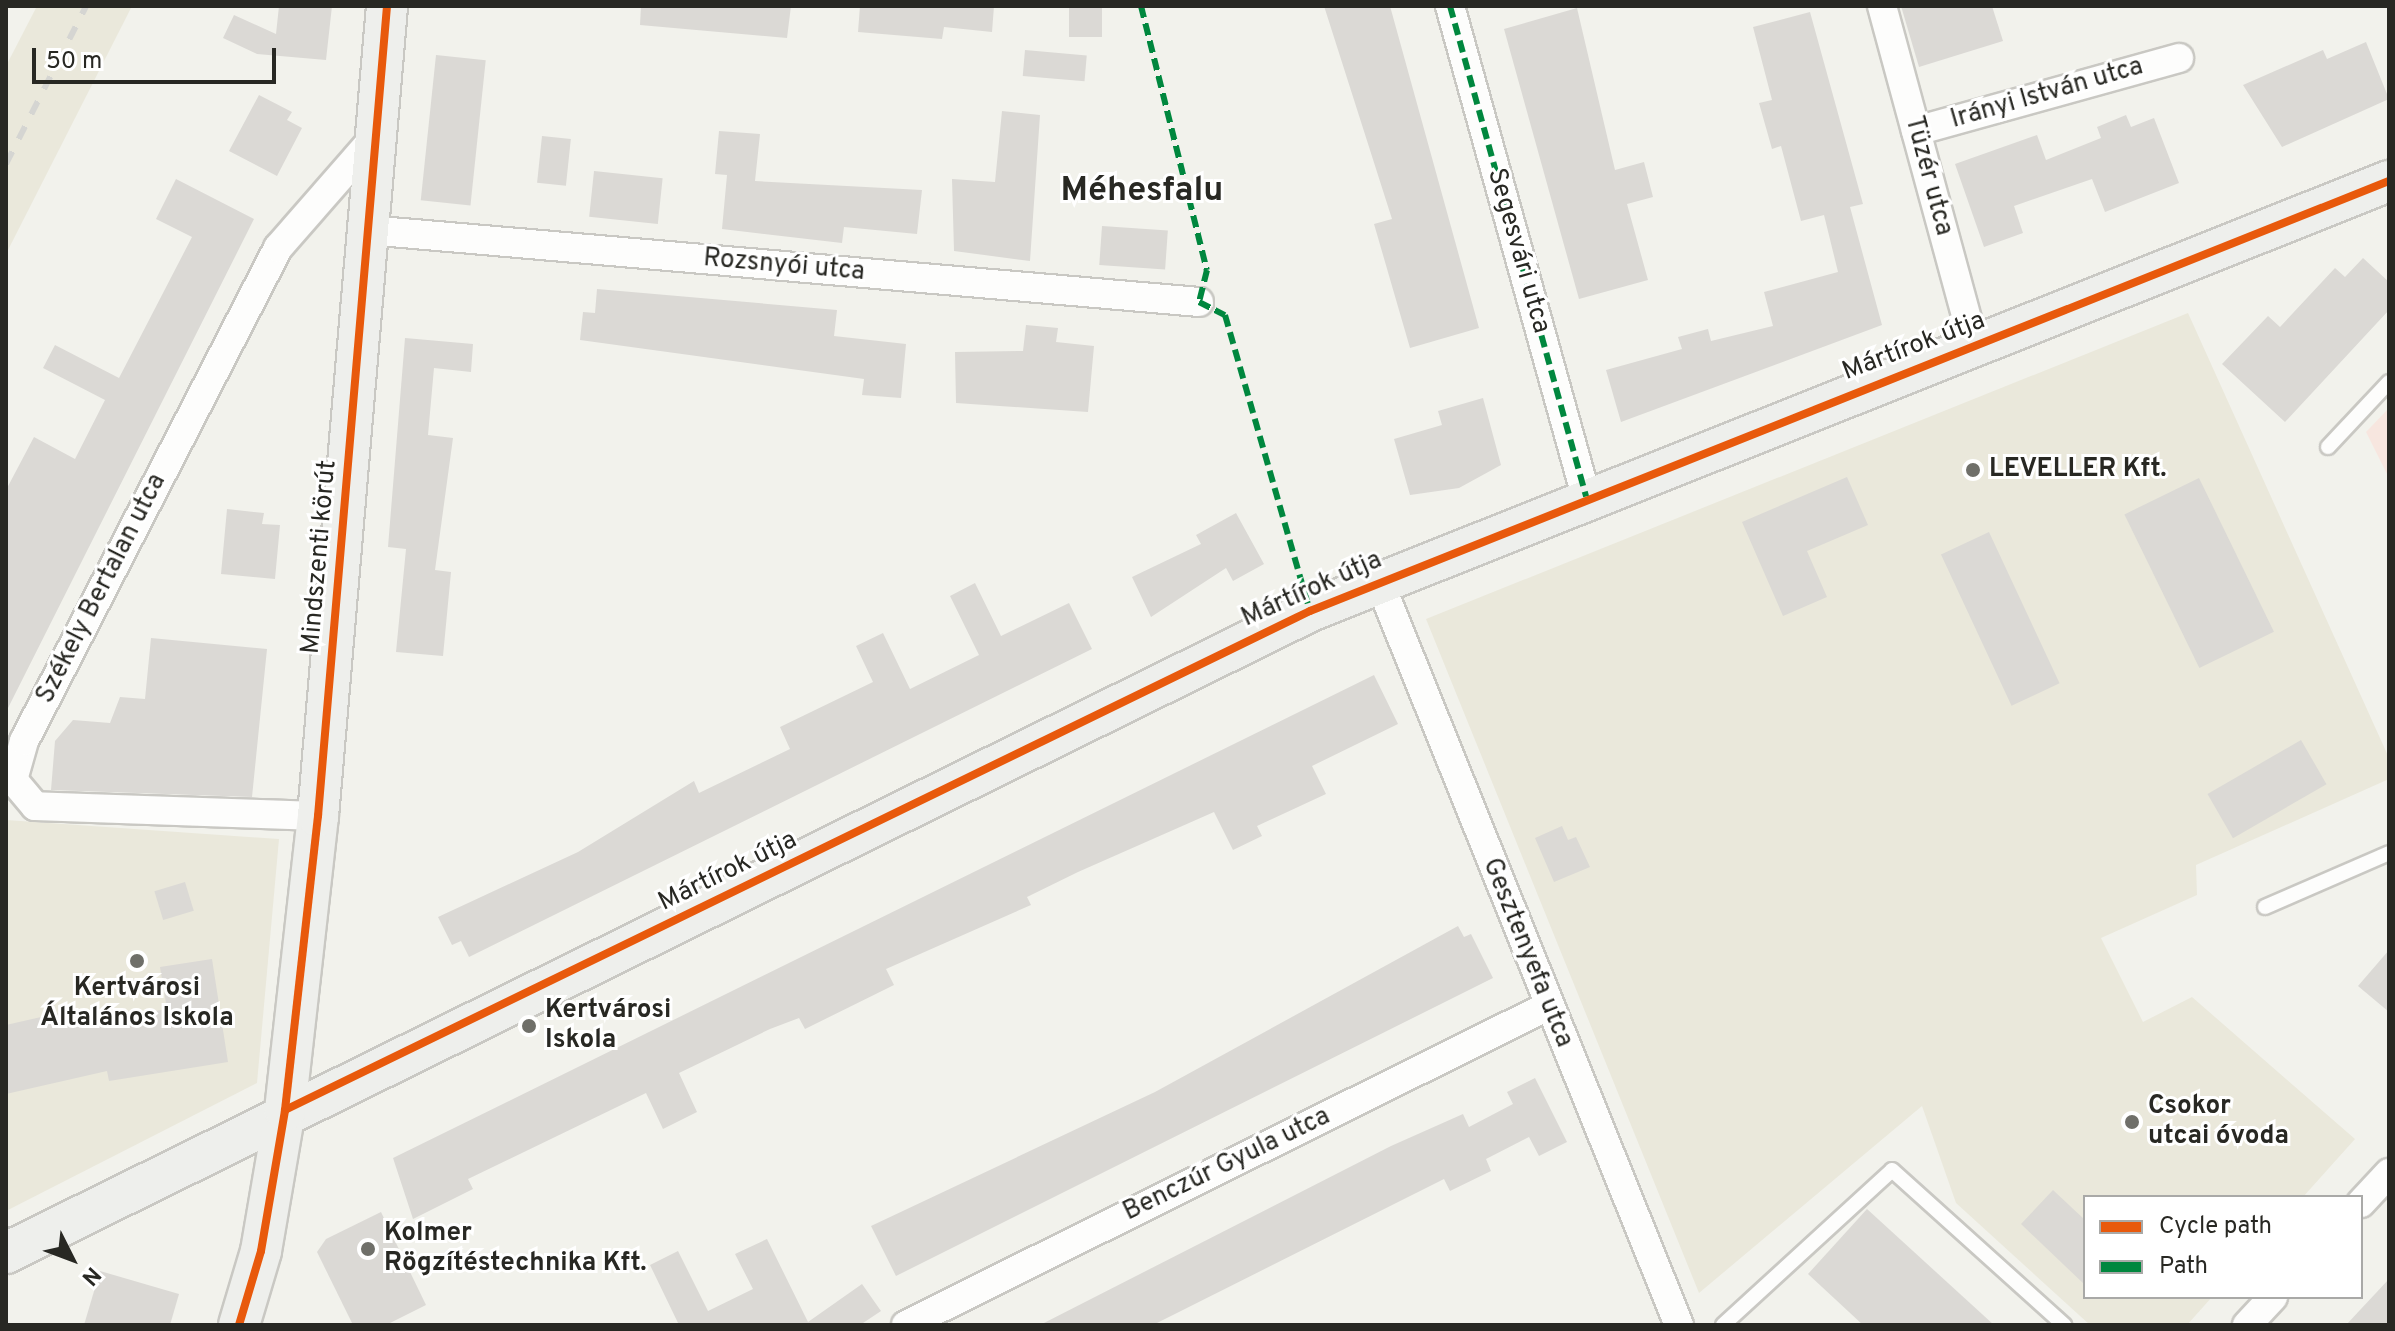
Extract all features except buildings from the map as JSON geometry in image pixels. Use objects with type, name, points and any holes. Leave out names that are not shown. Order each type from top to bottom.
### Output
[{"type":"street","name":"Mindszenti körút","points":[[239,1325],[261,1251],[285,1110],[318,816],[387,6]]},
{"type":"street","name":"Segesvári utca","points":[[1450,6],[1586,496]]},
{"type":"street","name":"Tüzér utca","points":[[1882,6],[1974,345]]},
{"type":"street","name":"Irányi István utca","points":[[1916,131],[2179,58]]},
{"type":"street","name":"Székely Bertalan utca","points":[[318,816],[35,806],[13,780],[24,741],[278,248],[375,137]]},
{"type":"street","name":"Mártírok útja","points":[[6,1253],[285,1110],[1379,581],[1586,496],[2389,181]]},
{"type":"street","name":"Rozsnyói utca","points":[[368,230],[1199,302]]},
{"type":"street","name":"Gesztenyefa utca","points":[[1379,581],[1679,1325]]},
{"type":"street","name":"Benczúr Gyula utca","points":[[906,1325],[1548,1006]]},
{"type":"street","points":[[2363,1201],[2389,1173]]},
{"type":"street","points":[[2247,1325],[2271,1299]]},
{"type":"lane","points":[[2328,447],[2389,382]]},
{"type":"lane","points":[[2265,907],[2389,853]]},
{"type":"lane","points":[[1723,1325],[1892,1170],[2064,1325]]},
{"type":"shaded area","points":[[37,6],[132,6],[6,254],[6,66]]},
{"type":"shaded area","points":[[2188,313],[2389,758],[2389,779],[2196,865],[2197,895],[2101,938],[2143,1022],[2192,997],[2355,1139],[2305,1195],[2083,1195],[2083,1299],[2210,1299],[2187,1325],[2090,1325],[1956,1203],[1922,1106],[1699,1293],[1426,619]]},
{"type":"shaded area","points":[[2389,408],[2389,478],[2366,432]]},
{"type":"shaded area","name":"Kertvárosi Általános Iskola","points":[[6,820],[279,839],[257,1083],[6,1211]]},
{"type":"railway","points":[[6,164],[86,6]]},
{"type":"marked path","points":[[1141,6],[1207,270],[1199,302],[1225,315],[1310,611]]},
{"type":"marked path","points":[[1450,6],[1586,496]]},
{"type":"cycle path","points":[[239,1325],[261,1251],[285,1110],[318,816],[387,6]]},
{"type":"cycle path","points":[[285,1110],[1310,611],[2389,181]]},
{"type":"place","name":"LEVELLER Kft.","points":[[1973,470]]},
{"type":"place","name":"Kertvárosi Általános Iskola","points":[[137,961]]},
{"type":"place","name":"Kertvárosi Iskola","points":[[529,1026]]},
{"type":"place","name":"Csokor utcai óvoda","points":[[2132,1122]]},
{"type":"place","name":"Kolmer Rögzítéstechnika Kft.","points":[[368,1249]]},
{"type":"district","name":"Méhesfalu","points":[[1142,192]]}]
